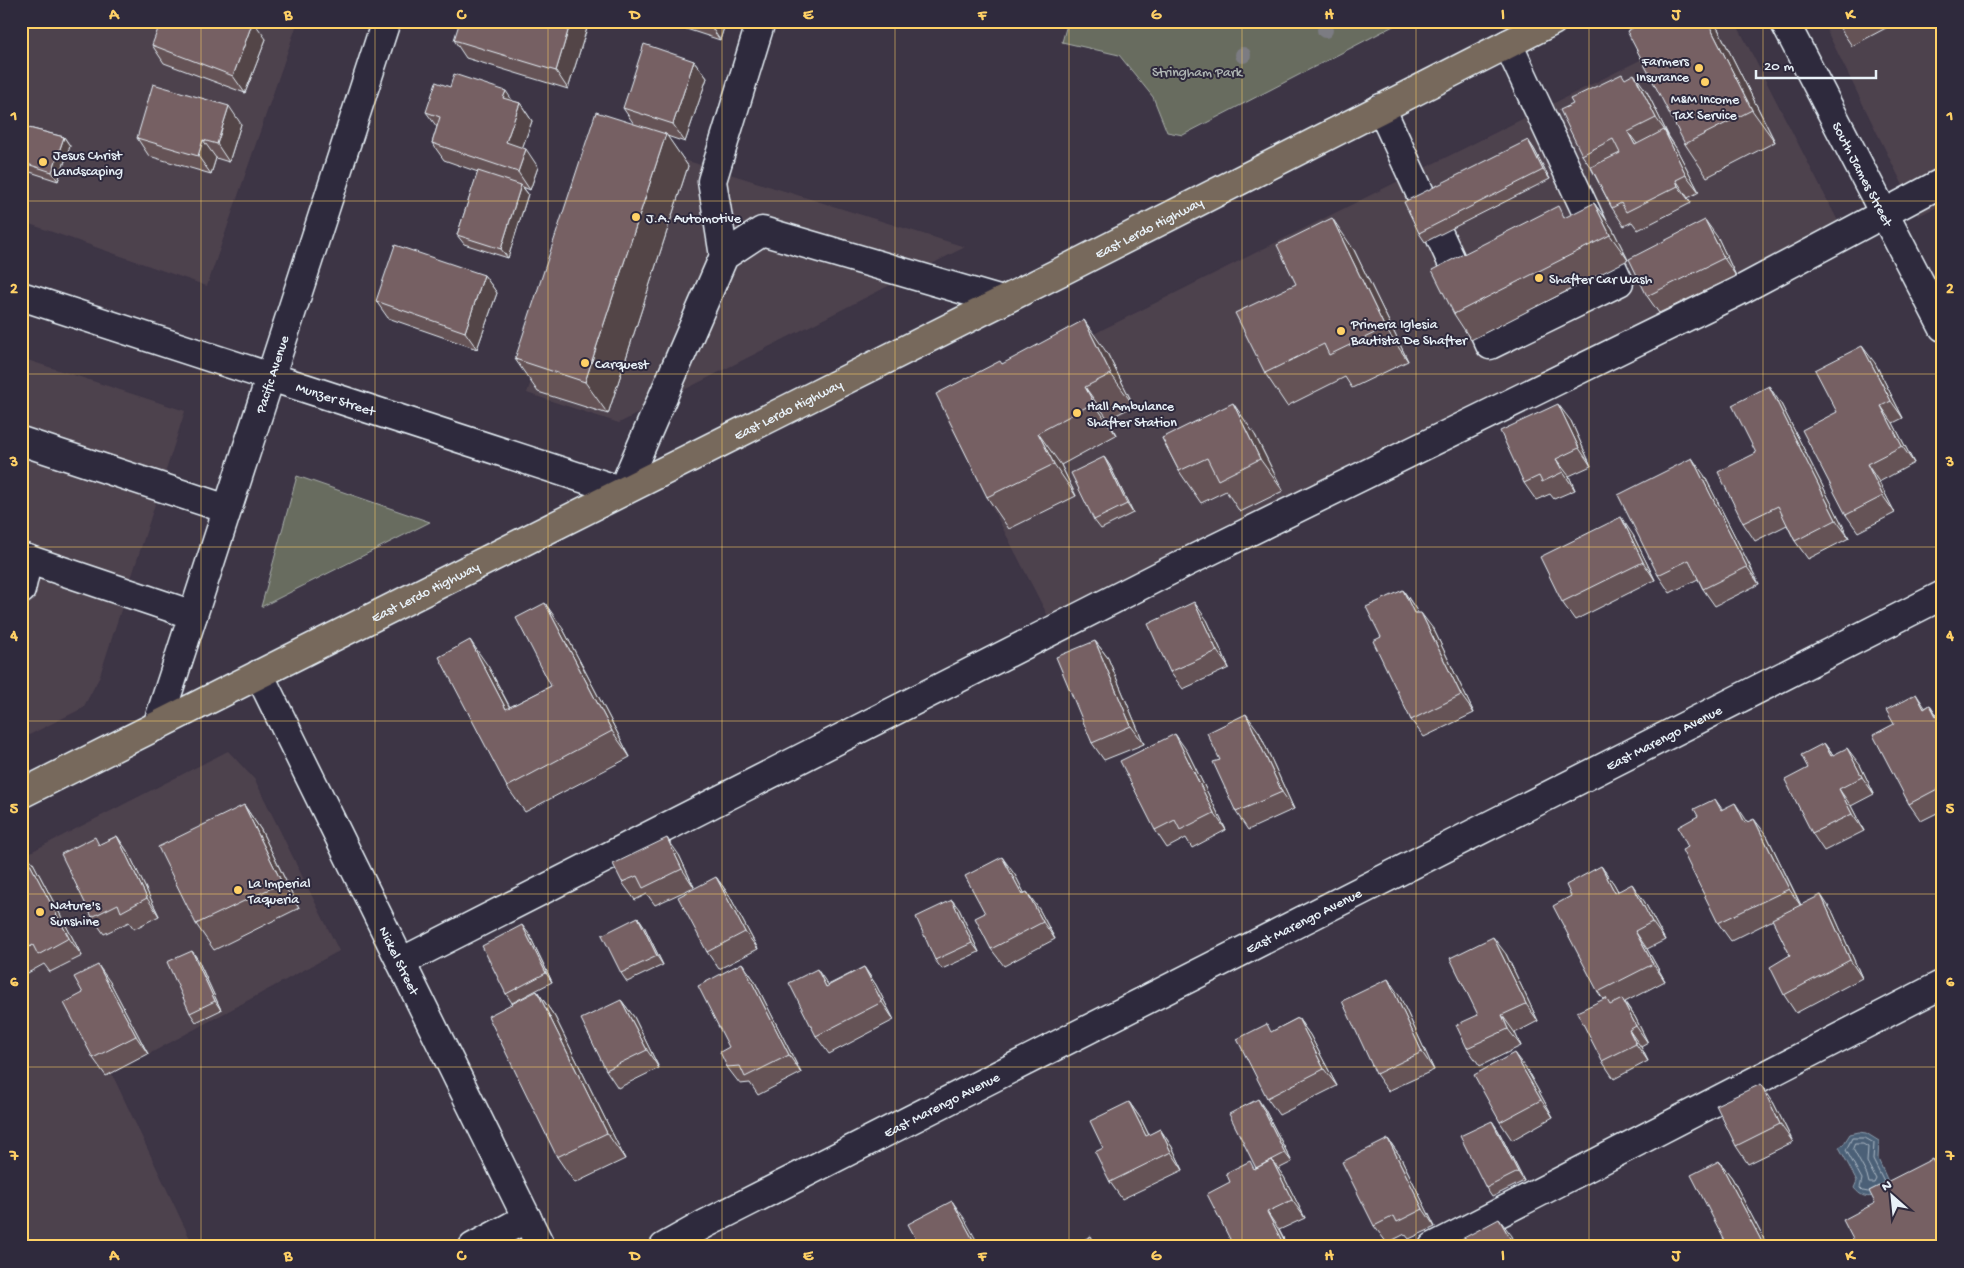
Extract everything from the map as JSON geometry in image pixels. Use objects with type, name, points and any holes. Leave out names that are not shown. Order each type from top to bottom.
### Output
[{"type":"main road","name":"East Lerdo Highway","points":[[21,794],[1002,301],[1553,21]]},
{"type":"street","name":"Pacific Avenue","points":[[157,726],[386,21]]},
{"type":"street","points":[[622,491],[724,256],[712,181],[761,21]]},
{"type":"street","name":"South James Street","points":[[1784,21],[1943,327]]},
{"type":"street","points":[[1380,108],[1490,345],[1619,282],[1508,44]]},
{"type":"street","points":[[401,962],[1181,565],[1737,292],[1943,182]]},
{"type":"street","points":[[724,256],[762,231],[1002,301]]},
{"type":"street","name":"Munzer Street","points":[[21,296],[622,491]]},
{"type":"street","points":[[21,441],[227,509]]},
{"type":"street","points":[[21,590],[24,558],[193,614]]},
{"type":"street","name":"East Marengo Avenue","points":[[664,1247],[705,1224],[1943,595]]},
{"type":"street","name":"Nickel Street","points":[[259,674],[542,1247]]},
{"type":"street","points":[[1432,1247],[1943,984]]},
{"type":"street","points":[[473,1247],[527,1218]]},
{"type":"shaded area","points":[[21,21],[298,21],[207,286],[21,221]]},
{"type":"shaded area","points":[[1718,21],[1735,21],[1841,227],[1051,622],[942,410]]},
{"type":"shaded area","points":[[1825,21],[1943,21],[1943,204],[1918,216],[1824,25]]},
{"type":"shaded area","points":[[616,140],[965,247],[619,423],[527,393]]},
{"type":"shaded area","points":[[21,358],[185,411],[99,678],[83,708],[21,739]]},
{"type":"shaded area","points":[[228,751],[255,780],[339,951],[112,1074],[194,1247],[21,1247],[21,857]]},
{"type":"green space","name":"Stringham Park","points":[[1068,21],[1403,21],[1183,135],[1167,132],[1153,97],[1119,55],[1062,42]]},
{"type":"green space","points":[[297,476],[430,522],[261,607]]},
{"type":"water","points":[[1866,1133],[1879,1141],[1878,1159],[1891,1188],[1867,1197],[1854,1188],[1857,1181],[1839,1147],[1843,1145],[1850,1134]]},
{"type":"building","points":[[161,21],[253,21],[233,76],[152,45]]},
{"type":"building","points":[[460,21],[571,21],[556,71],[454,40]]},
{"type":"building","points":[[1646,21],[1707,21],[1752,110],[1685,144],[1627,31]]},
{"type":"building","points":[[644,44],[694,61],[673,124],[623,108]]},
{"type":"building","points":[[454,74],[506,91],[503,98],[520,103],[506,142],[526,149],[518,172],[432,143],[440,117],[426,112],[436,82],[450,87]]},
{"type":"building","points":[[1622,74],[1625,79],[1634,74],[1656,118],[1628,132],[1635,145],[1664,130],[1686,175],[1676,180],[1678,186],[1626,212],[1621,203],[1612,208],[1591,167],[1620,153],[1613,139],[1582,155],[1560,110],[1573,104],[1570,99]]},
{"type":"building","points":[[153,84],[229,106],[217,144],[203,140],[198,156],[137,138]]},
{"type":"building","points":[[596,112],[666,134],[585,382],[515,359]]},
{"type":"building","name":"Jesus Christ Landscaping","points":[[21,126],[64,137],[52,172],[21,162]]},
{"type":"building","points":[[1528,140],[1543,170],[1419,233],[1404,202]]},
{"type":"building","points":[[478,171],[521,185],[501,249],[457,235]]},
{"type":"building","points":[[1594,203],[1610,235],[1454,314],[1432,270],[1558,206],[1564,218]]},
{"type":"building","points":[[1332,218],[1385,328],[1329,355],[1324,344],[1265,373],[1235,313],[1296,284],[1277,245]]},
{"type":"building","points":[[1705,220],[1724,258],[1647,296],[1629,259]]},
{"type":"building","points":[[395,245],[484,275],[465,332],[376,301]]},
{"type":"building","points":[[1084,320],[1111,374],[1085,387],[1094,403],[1038,433],[1054,464],[987,497],[936,394],[1000,361],[1002,364]]},
{"type":"building","points":[[1862,346],[1891,401],[1881,406],[1902,446],[1867,464],[1883,496],[1846,515],[1802,430],[1837,412],[1815,370]]},
{"type":"building","points":[[1769,386],[1836,520],[1795,541],[1778,506],[1743,523],[1718,472],[1756,453],[1732,405]]},
{"type":"building","points":[[1233,403],[1260,459],[1218,480],[1207,458],[1179,471],[1162,438]]},
{"type":"building","points":[[1558,404],[1579,448],[1556,459],[1563,472],[1542,482],[1539,476],[1524,483],[1500,431]]},
{"type":"building","points":[[1104,457],[1127,504],[1094,520],[1071,473]]},
{"type":"building","points":[[1692,458],[1747,567],[1703,589],[1689,560],[1658,575],[1618,495]]},
{"type":"building","points":[[1621,517],[1643,562],[1562,602],[1540,557]]},
{"type":"building","points":[[1403,590],[1414,613],[1421,613],[1461,695],[1411,720],[1373,641],[1381,637],[1366,607]]},
{"type":"building","points":[[1194,602],[1217,651],[1170,672],[1148,624]]},
{"type":"building","points":[[545,603],[612,731],[507,787],[439,657],[470,640],[506,709],[551,686],[516,618]]},
{"type":"building","points":[[1095,641],[1131,726],[1092,743],[1056,657]]},
{"type":"building","points":[[1916,694],[1924,709],[1930,705],[1943,729],[1943,786],[1909,804],[1873,735],[1894,724],[1886,710]]},
{"type":"building","points":[[1246,714],[1282,792],[1236,812],[1213,762],[1220,760],[1207,733]]},
{"type":"building","points":[[1175,734],[1214,813],[1180,830],[1175,820],[1155,830],[1120,761]]},
{"type":"building","points":[[1824,743],[1831,756],[1847,748],[1862,777],[1839,789],[1852,814],[1812,833],[1785,780],[1808,768],[1801,755]]},
{"type":"building","points":[[1715,799],[1721,810],[1735,803],[1745,823],[1754,819],[1789,889],[1718,923],[1682,850],[1688,847],[1678,827],[1698,816],[1694,809]]},
{"type":"building","name":"La Imperial Taqueria","points":[[244,805],[282,883],[196,924],[158,847]]},
{"type":"building","points":[[117,836],[147,898],[121,912],[118,904],[92,917],[61,854],[95,837],[99,845]]},
{"type":"building","points":[[667,838],[682,869],[643,888],[637,876],[622,882],[613,864]]},
{"type":"building","name":"Nature's Sunshine","points":[[21,847],[69,938],[38,955],[33,945],[21,952]]},
{"type":"building","points":[[1002,857],[1022,894],[1027,892],[1043,922],[991,949],[975,918],[985,913],[965,876]]},
{"type":"building","points":[[1601,866],[1615,893],[1632,884],[1652,922],[1635,931],[1653,964],[1598,992],[1553,906],[1571,896],[1566,885]]},
{"type":"building","points":[[716,877],[745,932],[707,952],[678,897]]},
{"type":"building","points":[[1821,895],[1850,960],[1784,995],[1770,967],[1790,955],[1772,919]]},
{"type":"building","points":[[952,900],[972,943],[935,960],[916,917]]},
{"type":"building","points":[[638,917],[657,956],[621,973],[602,935]]},
{"type":"building","points":[[522,925],[546,973],[506,994],[482,946]]},
{"type":"building","points":[[1493,937],[1526,1004],[1502,1015],[1508,1029],[1467,1048],[1456,1025],[1478,1015],[1450,958]]},
{"type":"building","points":[[192,951],[215,1001],[190,1013],[167,962]]},
{"type":"building","points":[[742,963],[789,1055],[745,1077],[740,1066],[727,1067],[720,1052],[729,1047],[698,986]]},
{"type":"building","points":[[98,965],[136,1036],[93,1058],[64,1003],[83,993],[74,977]]},
{"type":"building","points":[[864,967],[882,1002],[816,1036],[789,983],[817,969],[826,987]]},
{"type":"building","points":[[1388,979],[1422,1052],[1376,1074],[1342,1001]]},
{"type":"building","points":[[537,991],[607,1133],[557,1157],[488,1016]]},
{"type":"building","points":[[1606,998],[1610,1005],[1622,999],[1636,1026],[1629,1030],[1636,1044],[1602,1061],[1577,1012]]},
{"type":"building","points":[[621,1000],[647,1050],[606,1070],[581,1019]]},
{"type":"building","points":[[1298,1018],[1324,1069],[1267,1098],[1237,1039],[1267,1024],[1271,1032]]},
{"type":"building","points":[[1514,1053],[1541,1100],[1500,1122],[1474,1075]]},
{"type":"building","points":[[1761,1084],[1780,1124],[1736,1146],[1716,1105]]},
{"type":"building","points":[[1258,1099],[1285,1153],[1256,1168],[1229,1114]]},
{"type":"building","points":[[1129,1102],[1146,1136],[1160,1129],[1171,1152],[1110,1182],[1095,1152],[1103,1148],[1090,1121]]},
{"type":"building","points":[[1492,1121],[1518,1172],[1486,1188],[1460,1136]]},
{"type":"building","points":[[1388,1139],[1423,1209],[1397,1222],[1394,1216],[1374,1226],[1342,1162]]},
{"type":"building","points":[[1932,1159],[1943,1179],[1943,1247],[1857,1247],[1843,1220],[1875,1203],[1869,1191]]},
{"type":"building","points":[[1272,1160],[1292,1200],[1267,1212],[1285,1247],[1234,1247],[1207,1194],[1230,1182],[1226,1173],[1250,1161],[1254,1169]]},
{"type":"building","points":[[1719,1161],[1762,1242],[1754,1247],[1728,1247],[1691,1175]]},
{"type":"building","points":[[952,1201],[977,1247],[920,1247],[908,1224]]},
{"type":"building","points":[[1499,1219],[1515,1247],[1447,1247]]},
{"type":"building","points":[[1091,1236],[1097,1247],[1070,1247]]},
{"type":"place","name":"Farmers Insurance","points":[[1699,68]]},
{"type":"place","name":"M&M Income Tax Service","points":[[1705,82]]},
{"type":"place","name":"Jesus Christ Landscaping","points":[[43,162]]},
{"type":"place","name":"J.A. Automotive","points":[[636,217]]},
{"type":"place","name":"Shafter Car Wash","points":[[1539,278]]},
{"type":"place","name":"Primera Iglesia Bautista De Shafter","points":[[1341,331]]},
{"type":"place","name":"Carquest","points":[[585,363]]},
{"type":"place","name":"Hall Ambulance Shafter Station","points":[[1077,413]]},
{"type":"place","name":"La Imperial Taqueria","points":[[238,890]]},
{"type":"place","name":"Nature's Sunshine","points":[[40,912]]}]
